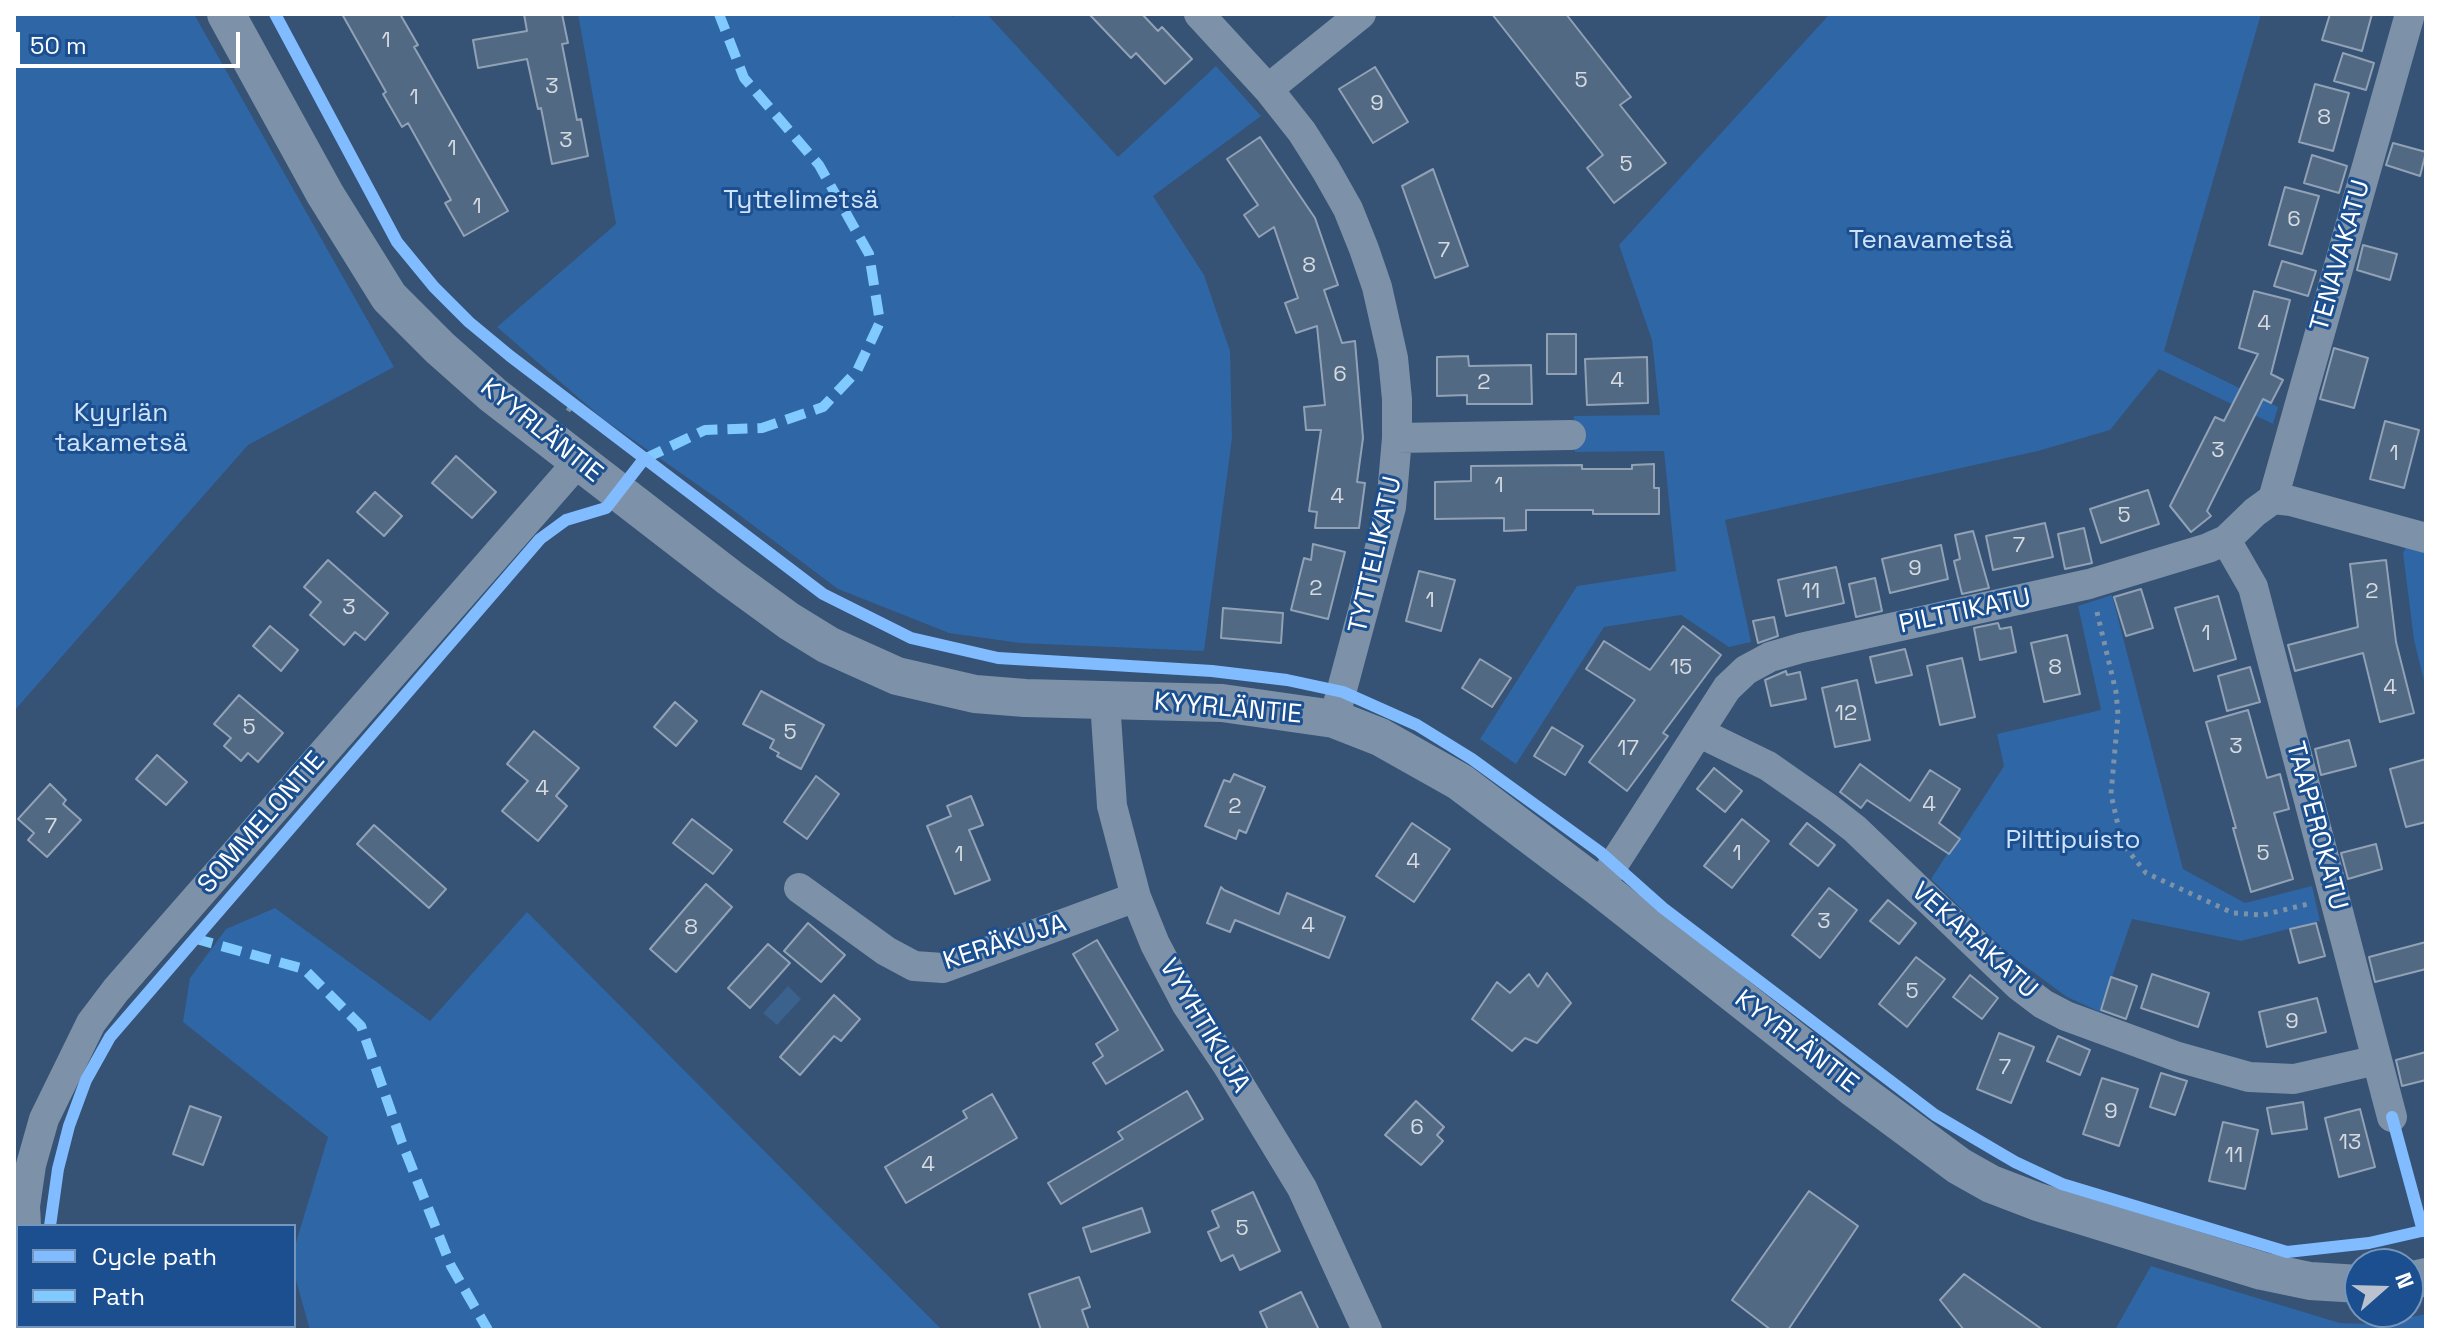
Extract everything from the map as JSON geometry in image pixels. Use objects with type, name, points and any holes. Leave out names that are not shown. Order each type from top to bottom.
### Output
[{"type":"street","name":"KYYRLÄNTIE","points":[[226,14],[325,194],[389,297],[451,358],[578,462],[789,621],[828,645],[897,676],[975,694],[1222,703],[1334,719],[1380,737],[1460,782],[1855,1089],[1959,1166],[1991,1184],[2038,1202],[2262,1271],[2310,1281],[2344,1283]]},
{"type":"street","name":"TYTTELIKATU","points":[[1199,14],[1268,89],[1302,132],[1348,209],[1377,287],[1393,358],[1397,438],[1391,507],[1334,719]]},
{"type":"street","points":[[1268,89],[1361,14]]},
{"type":"street","name":"TENAVAKATU","points":[[2273,499],[2410,14]]},
{"type":"street","points":[[1397,438],[1571,435]]},
{"type":"street","name":"SOMMELONTIE","points":[[26,1224],[25,1206],[31,1165],[44,1119],[91,1023],[116,990],[578,462]]},
{"type":"street","points":[[2273,499],[2291,501],[2426,538]]},
{"type":"street","name":"PILTTIKATU","points":[[1599,887],[1734,679],[1770,657],[2089,584],[2226,540],[2273,499]]},
{"type":"street","name":"TAAPEROKATU","points":[[2226,540],[2253,587],[2392,1117]]},
{"type":"street","name":"VYYHTIKUJA","points":[[1105,701],[1112,806],[1136,897],[1155,944],[1187,1005],[1302,1188],[1367,1330]]},
{"type":"street","name":"VEKARAKATU","points":[[1700,733],[1768,766],[1828,808],[1855,829],[2018,985],[2066,1016],[2178,1057],[2249,1077],[2294,1079],[2377,1060]]},
{"type":"street","name":"KERÄKUJA","points":[[799,888],[886,951],[914,966],[943,968],[1136,897]]},
{"type":"path","points":[[561,394],[571,407],[585,413]]},
{"type":"path","points":[[2089,584],[2116,692],[2118,715],[2111,794],[2114,816],[2122,843],[2135,860],[2156,879],[2242,916],[2263,915],[2335,897]]},
{"type":"green space","name":"Kyyrlän takametsä","points":[[14,14],[194,14],[394,367],[248,445],[14,711]]},
{"type":"green space","name":"Tyttelimetsä","points":[[578,14],[950,14],[953,17],[957,14],[987,14],[1118,157],[1216,66],[1261,116],[1153,196],[1204,275],[1230,351],[1232,438],[1204,651],[1020,643],[949,633],[838,589],[718,499],[603,419],[497,327],[616,224]]},
{"type":"green space","name":"Tenavametsä","points":[[1826,14],[2261,14],[2164,351],[2278,407],[2273,424],[2159,369],[2110,430],[2038,451],[1725,520],[1751,642],[1729,647],[1681,615],[1604,627],[1516,764],[1480,739],[1577,586],[1676,571],[1664,451],[1575,452],[1574,416],[1660,415],[1652,340],[1619,245],[1827,17]]},
{"type":"green space","points":[[2406,547],[2426,553],[2426,689],[2414,640],[2403,553]]},
{"type":"green space","name":"Pilttipuisto","points":[[2112,595],[2183,869],[2245,903],[2312,886],[2320,921],[2241,941],[2132,919],[2100,1012],[2067,997],[2006,952],[1931,879],[2004,766],[1997,734],[2101,710],[2078,606]]},
{"type":"green space","points":[[275,908],[430,1021],[527,912],[942,1330],[310,1330],[296,1280],[296,1242],[328,1137],[183,1022],[190,978],[226,929]]},
{"type":"green space","points":[[2151,1266],[2344,1323],[2344,1328],[2424,1328],[2426,1314],[2426,1330],[2115,1330]]},
{"type":"shaded area","points":[[788,986],[801,999],[777,1025],[763,1013]]},
{"type":"building","points":[[342,14],[400,14],[418,45],[414,47],[508,211],[464,236],[445,203],[451,200],[408,123],[402,127]]},
{"type":"building","points":[[524,14],[562,14],[568,43],[562,44],[577,120],[581,119],[588,156],[552,164],[527,59],[478,68],[473,40],[527,31]]},
{"type":"building","points":[[1089,14],[1142,14],[1158,31],[1162,27],[1192,59],[1165,84],[1136,53],[1131,58]]},
{"type":"building","points":[[1492,14],[1566,14],[1631,97],[1620,105],[1666,163],[1614,203],[1587,168],[1603,155]]},
{"type":"building","points":[[2330,14],[2372,14],[2362,51],[2322,40]]},
{"type":"building","points":[[2343,53],[2374,63],[2366,90],[2334,81]]},
{"type":"building","points":[[1375,67],[1408,122],[1373,143],[1339,89]]},
{"type":"building","points":[[2315,84],[2349,93],[2333,151],[2299,142]]},
{"type":"building","points":[[1260,137],[1315,218],[1338,285],[1324,290],[1342,343],[1355,341],[1363,438],[1357,482],[1365,483],[1359,528],[1315,528],[1317,512],[1309,511],[1321,430],[1306,430],[1304,407],[1325,405],[1317,326],[1296,333],[1285,303],[1298,298],[1274,227],[1259,237],[1244,215],[1258,205],[1227,159]]},
{"type":"building","points":[[2393,143],[2426,152],[2420,176],[2386,165]]},
{"type":"building","points":[[2312,155],[2347,166],[2339,193],[2304,183]]},
{"type":"building","points":[[1433,169],[1468,266],[1435,278],[1402,186]]},
{"type":"building","points":[[2285,187],[2319,196],[2302,254],[2269,245]]},
{"type":"building","points":[[2363,245],[2397,254],[2390,280],[2357,270]]},
{"type":"building","points":[[2282,261],[2316,271],[2308,296],[2274,286]]},
{"type":"building","points":[[2254,291],[2290,300],[2271,374],[2283,380],[2271,403],[2263,399],[2207,511],[2211,516],[2191,532],[2170,506],[2215,417],[2224,421],[2258,354],[2239,348]]},
{"type":"building","points":[[1547,334],[1576,334],[1576,374],[1547,374]]},
{"type":"building","points":[[2334,348],[2368,358],[2354,408],[2320,399]]},
{"type":"building","points":[[1468,356],[1469,366],[1531,365],[1532,404],[1467,404],[1467,395],[1437,396],[1437,357]]},
{"type":"building","points":[[1647,357],[1648,403],[1587,405],[1585,359]]},
{"type":"building","points":[[2385,421],[2419,430],[2404,488],[2370,479]]},
{"type":"building","points":[[456,456],[496,492],[472,518],[432,483]]},
{"type":"building","points":[[1654,464],[1654,488],[1659,488],[1659,514],[1526,510],[1526,530],[1504,531],[1504,518],[1435,519],[1435,482],[1471,481],[1471,466],[1582,465],[1582,469],[1632,469],[1632,465]]},
{"type":"building","points":[[2148,490],[2159,524],[2101,543],[2090,509]]},
{"type":"building","points":[[375,492],[402,516],[384,536],[357,512]]},
{"type":"building","points":[[2045,523],[2053,557],[1993,570],[1986,536]]},
{"type":"building","points":[[2084,528],[2092,563],[2065,569],[2058,534]]},
{"type":"building","points":[[1973,531],[1989,588],[1962,594],[1954,561],[1960,559],[1955,535]]},
{"type":"building","points":[[1313,544],[1345,552],[1328,619],[1291,610],[1304,558],[1311,560]]},
{"type":"building","points":[[1941,545],[1948,579],[1890,593],[1882,559]]},
{"type":"building","points":[[328,560],[388,613],[365,640],[355,632],[344,645],[310,615],[321,602],[304,587]]},
{"type":"building","points":[[2386,560],[2396,642],[2414,713],[2380,722],[2363,653],[2295,671],[2288,645],[2358,627],[2350,564]]},
{"type":"building","points":[[1836,567],[1844,603],[1786,616],[1778,580]]},
{"type":"building","points":[[1419,571],[1455,580],[1441,631],[1406,621]]},
{"type":"building","points":[[1875,578],[1882,611],[1856,617],[1849,584]]},
{"type":"building","points":[[2141,589],[2153,628],[2126,636],[2114,597]]},
{"type":"building","points":[[2218,596],[2236,659],[2194,671],[2175,608]]},
{"type":"building","points":[[1223,608],[1283,613],[1281,643],[1221,638]]},
{"type":"building","points":[[1774,617],[1778,636],[1758,643],[1753,621]]},
{"type":"building","points":[[1998,623],[2000,629],[2011,627],[2016,652],[1980,660],[1974,628]]},
{"type":"building","points":[[270,626],[298,650],[281,671],[253,646]]},
{"type":"building","points":[[1683,626],[1721,655],[1663,733],[1668,736],[1627,791],[1589,762],[1635,700],[1586,669],[1604,641],[1650,670]]},
{"type":"building","points":[[2067,635],[2080,694],[2044,702],[2031,643]]},
{"type":"building","points":[[1905,649],[1912,675],[1876,683],[1870,657]]},
{"type":"building","points":[[1962,658],[1975,717],[1940,725],[1927,666]]},
{"type":"building","points":[[1480,659],[1511,678],[1492,707],[1462,688]]},
{"type":"building","points":[[2250,667],[2260,702],[2227,711],[2218,676]]},
{"type":"building","points":[[1786,671],[1787,675],[1800,672],[1806,699],[1771,706],[1765,680]]},
{"type":"building","points":[[1857,680],[1870,740],[1835,747],[1822,688]]},
{"type":"building","points":[[761,691],[824,725],[801,769],[777,756],[779,753],[770,748],[774,740],[743,724]]},
{"type":"building","points":[[239,695],[283,733],[258,762],[248,753],[241,761],[224,746],[231,738],[214,724]]},
{"type":"building","points":[[675,702],[697,721],[676,746],[654,727]]},
{"type":"building","points":[[2248,710],[2267,778],[2280,774],[2289,809],[2274,813],[2293,879],[2251,892],[2206,722]]},
{"type":"building","points":[[1552,727],[1583,746],[1565,775],[1534,756]]},
{"type":"building","points":[[534,731],[579,768],[556,796],[567,806],[538,841],[502,811],[528,781],[507,764]]},
{"type":"building","points":[[2349,740],[2356,766],[2321,775],[2315,749]]},
{"type":"building","points":[[157,755],[187,782],[166,805],[136,779]]},
{"type":"building","points":[[2426,759],[2426,822],[2406,827],[2390,769]]},
{"type":"building","points":[[1860,764],[1910,801],[1930,770],[1960,789],[1939,823],[1960,839],[1949,854],[1867,800],[1861,808],[1840,792]]},
{"type":"building","points":[[1714,768],[1742,791],[1725,812],[1697,789]]},
{"type":"building","points":[[1234,774],[1265,787],[1246,833],[1239,830],[1236,839],[1205,826],[1224,780],[1230,782]]},
{"type":"building","points":[[816,776],[839,794],[807,839],[784,822]]},
{"type":"building","points":[[50,784],[66,800],[63,804],[81,820],[47,857],[28,840],[34,833],[18,819]]},
{"type":"building","points":[[971,796],[983,825],[969,830],[990,880],[955,894],[927,826],[951,816],[947,806]]},
{"type":"building","points":[[692,819],[732,850],[713,874],[673,843]]},
{"type":"building","points":[[1742,819],[1769,841],[1732,888],[1704,866]]},
{"type":"building","points":[[1412,823],[1450,849],[1414,902],[1376,876]]},
{"type":"building","points":[[1807,823],[1835,845],[1818,866],[1790,844]]},
{"type":"building","points":[[374,825],[446,889],[429,908],[357,844]]},
{"type":"building","points":[[2376,844],[2382,869],[2348,879],[2341,853]]},
{"type":"building","points":[[706,884],[732,907],[676,972],[650,949]]},
{"type":"building","points":[[1221,887],[1279,914],[1287,893],[1345,917],[1329,958],[1235,920],[1230,932],[1207,923]]},
{"type":"building","points":[[1829,888],[1857,910],[1820,958],[1792,935]]},
{"type":"building","points":[[1888,900],[1916,923],[1899,944],[1870,921]]},
{"type":"building","points":[[808,923],[845,955],[821,982],[784,951]]},
{"type":"building","points":[[2316,923],[2325,956],[2299,963],[2290,929]]},
{"type":"building","points":[[1097,940],[1163,1050],[1106,1084],[1093,1063],[1103,1056],[1096,1044],[1118,1030],[1073,954]]},
{"type":"building","points":[[2426,942],[2426,969],[2375,982],[2369,957]]},
{"type":"building","points":[[768,944],[790,963],[750,1008],[728,988]]},
{"type":"building","points":[[1916,957],[1945,979],[1907,1027],[1879,1004]]},
{"type":"building","points":[[1547,973],[1571,1003],[1537,1043],[1525,1038],[1512,1051],[1472,1019],[1497,982],[1510,993],[1529,974],[1538,987]]},
{"type":"building","points":[[2152,974],[2209,993],[2198,1027],[2141,1008]]},
{"type":"building","points":[[1970,975],[1998,998],[1982,1019],[1953,997]]},
{"type":"building","points":[[2111,977],[2137,986],[2126,1019],[2101,1010]]},
{"type":"building","points":[[834,995],[860,1019],[841,1041],[834,1036],[800,1075],[780,1057]]},
{"type":"building","points":[[2317,998],[2326,1032],[2267,1047],[2259,1012]]},
{"type":"building","points":[[1999,1033],[2034,1047],[2011,1103],[1977,1089]]},
{"type":"building","points":[[2058,1036],[2090,1050],[2080,1075],[2047,1061]]},
{"type":"building","points":[[2426,1052],[2426,1080],[2402,1086],[2396,1060]]},
{"type":"building","points":[[2161,1073],[2187,1081],[2175,1115],[2150,1107]]},
{"type":"building","points":[[2102,1078],[2138,1089],[2119,1146],[2083,1134]]},
{"type":"building","points":[[1187,1091],[1203,1119],[1061,1204],[1048,1183],[1123,1139],[1118,1132]]},
{"type":"building","points":[[992,1094],[1017,1138],[906,1203],[885,1167],[967,1118],[963,1111]]},
{"type":"building","points":[[1416,1101],[1444,1127],[1437,1135],[1443,1141],[1421,1165],[1385,1135]]},
{"type":"building","points":[[2303,1102],[2307,1129],[2272,1134],[2267,1108]]},
{"type":"building","points":[[190,1106],[221,1117],[203,1165],[173,1154]]},
{"type":"building","points":[[2360,1109],[2375,1167],[2339,1177],[2325,1118]]},
{"type":"building","points":[[2223,1122],[2258,1130],[2245,1189],[2209,1181]]},
{"type":"building","points":[[1809,1191],[1858,1226],[1788,1330],[1771,1330],[1732,1300]]},
{"type":"building","points":[[1253,1192],[1280,1251],[1240,1270],[1233,1255],[1221,1261],[1208,1232],[1219,1227],[1212,1211]]},
{"type":"building","points":[[1142,1208],[1150,1232],[1091,1252],[1083,1228]]},
{"type":"building","points":[[1964,1274],[2043,1330],[1964,1330],[1940,1300]]},
{"type":"building","points":[[1079,1277],[1090,1307],[1082,1310],[1089,1330],[1041,1330],[1029,1294]]},
{"type":"building","points":[[1301,1292],[1319,1330],[1268,1330],[1260,1312]]},
{"type":"marked path","points":[[644,459],[705,430],[762,428],[823,407],[857,371],[880,322],[869,254],[819,165],[744,78],[719,14]]},
{"type":"marked path","points":[[193,938],[304,969],[361,1026],[401,1140],[451,1266],[488,1330]]},
{"type":"cycle path","points":[[275,14],[397,242],[434,287],[510,356],[823,594],[911,638],[998,658],[1212,671],[1287,680],[1343,692],[1417,725],[1472,759],[1600,852],[1663,908],[1935,1115],[2015,1162],[2062,1184],[2287,1252],[2369,1243],[2426,1230]]},
{"type":"cycle path","points":[[50,1224],[58,1169],[69,1126],[86,1080],[110,1037],[540,539],[566,520],[606,508],[644,459]]},
{"type":"cycle path","points":[[2392,1117],[2423,1231]]}]
